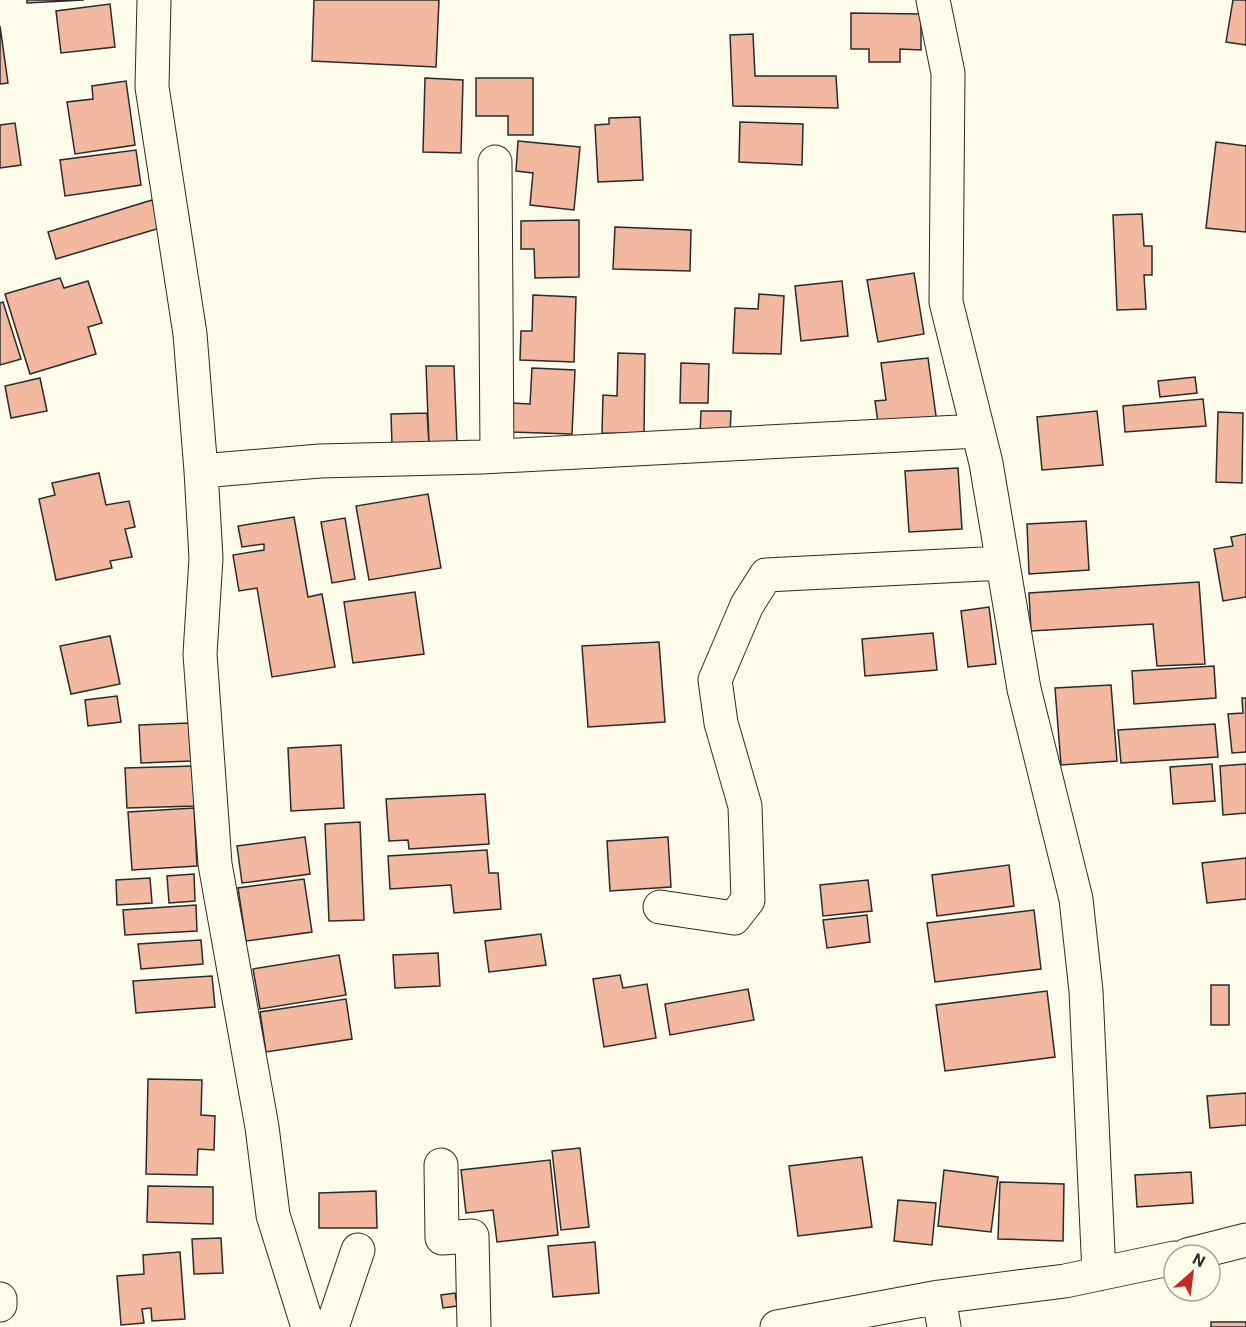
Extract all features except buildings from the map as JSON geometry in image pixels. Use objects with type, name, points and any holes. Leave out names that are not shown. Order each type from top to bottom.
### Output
[{"type":"street","points":[[154,0],[152,87],[190,334],[201,471],[206,558],[200,654],[215,864],[262,1128],[273,1215],[308,1327]]},
{"type":"street","points":[[933,0],[948,73],[946,302],[978,431],[1024,689],[1076,899],[1086,991],[1099,1274]]},
{"type":"street","points":[[495,162],[497,456]]},
{"type":"street","points":[[201,471],[320,461],[497,456],[978,431]]},
{"type":"street","points":[[660,907],[734,918],[748,900],[744,806],[721,723],[715,680],[747,605],[766,575],[1003,563]]},
{"type":"street","points":[[441,1165],[442,1238],[472,1236],[474,1327]]},
{"type":"street","points":[[1222,1246],[1246,1240]]},
{"type":"street","points":[[332,1327],[358,1250]]},
{"type":"street","points":[[777,1327],[942,1312],[1065,1281],[1162,1261]]},
{"type":"street","points":[[0,1299],[0,1305]]}]
